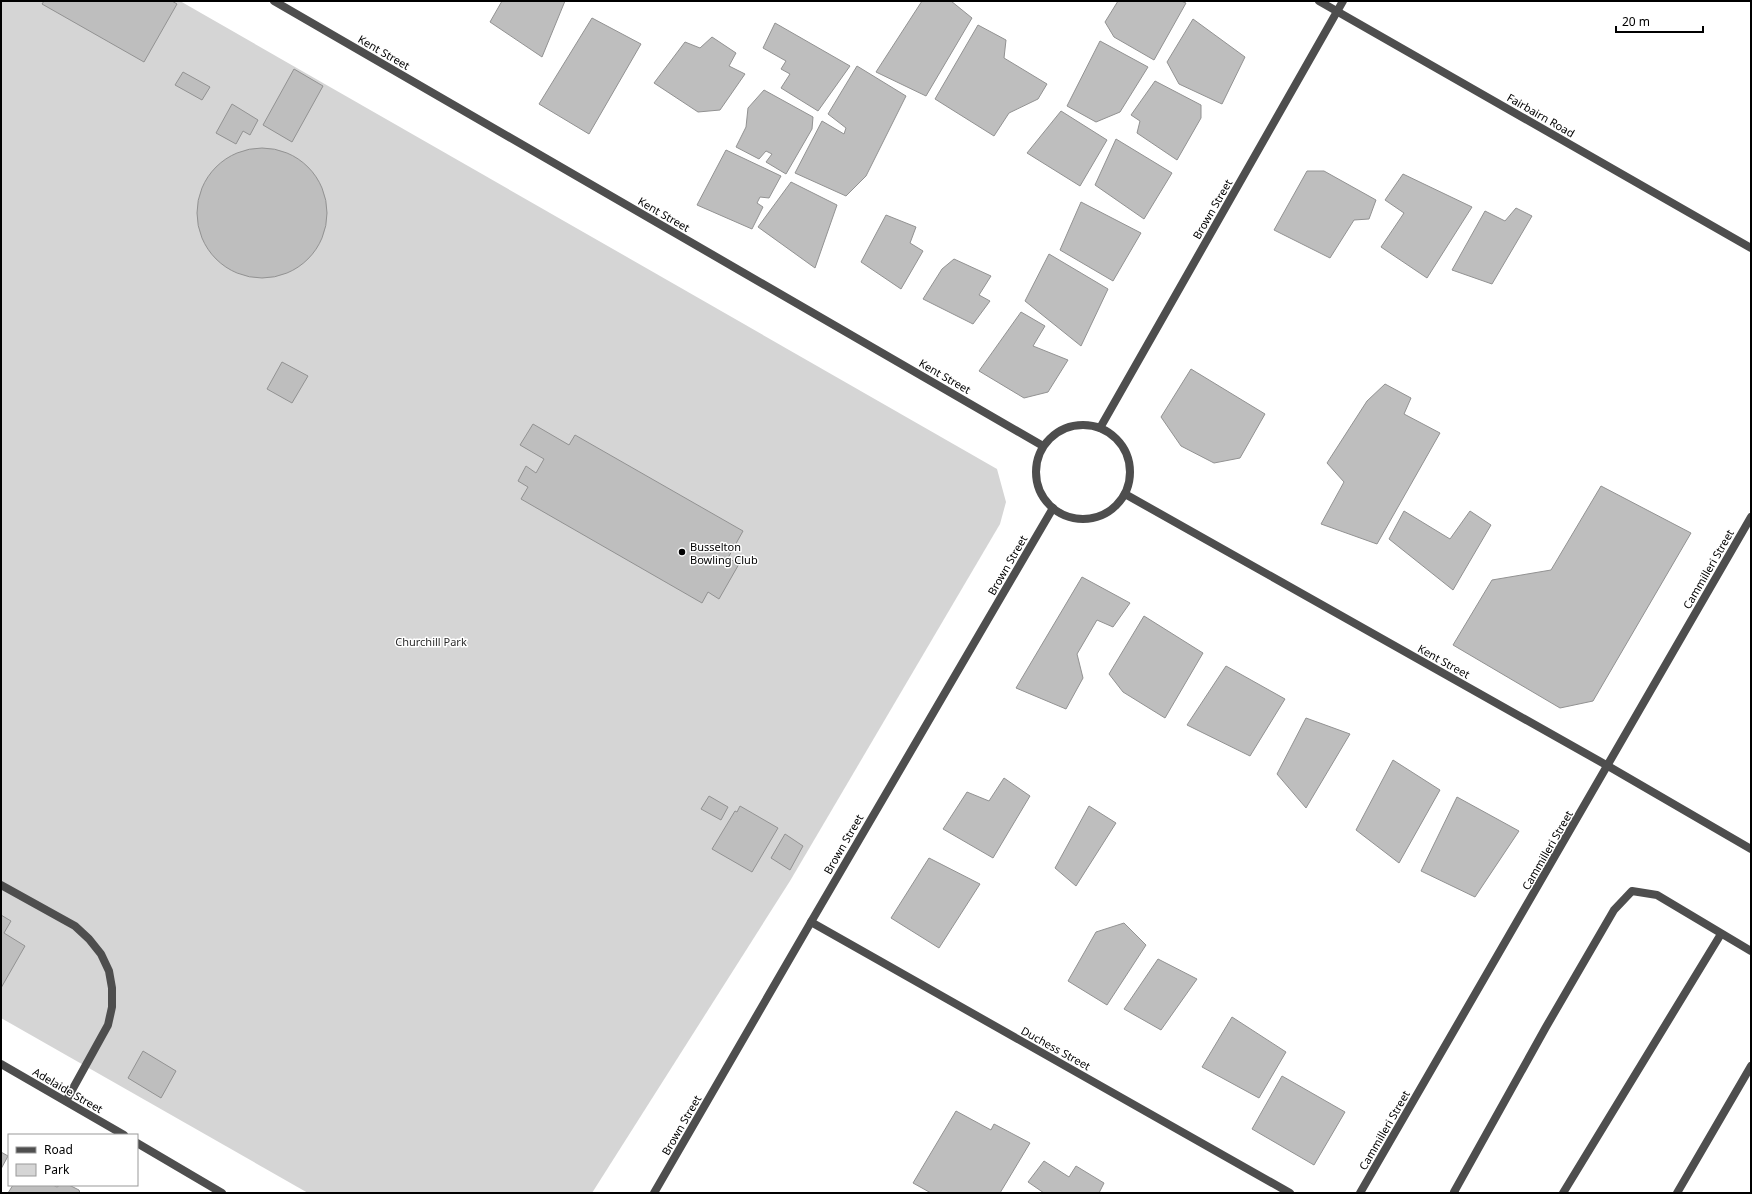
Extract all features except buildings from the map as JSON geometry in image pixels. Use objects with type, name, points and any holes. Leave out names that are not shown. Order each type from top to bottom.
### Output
[{"type":"street","name":"Kent Street","points":[[274,1],[1043,446]]},
{"type":"street","name":"Fairbairn Road","points":[[1319,1],[1751,248]]},
{"type":"street","name":"Brown Street","points":[[1100,428],[1343,1]]},
{"type":"street","points":[[1084,425],[1100,428],[1114,437],[1122,447],[1129,462],[1129,479],[1124,494],[1114,507],[1099,516],[1083,519],[1067,516],[1053,508],[1042,496],[1036,477],[1037,461],[1043,446],[1055,434],[1068,427],[1084,425]]},
{"type":"street","name":"Kent Street","points":[[1124,494],[1608,766],[1751,849]]},
{"type":"street","name":"Brown Street","points":[[654,1193],[810,922],[1053,508]]},
{"type":"street","name":"Cammilleri Street","points":[[1360,1193],[1751,517]]},
{"type":"street","points":[[1,885],[75,926],[89,939],[101,954],[108,971],[112,995],[112,1007],[108,1025],[66,1101]]},
{"type":"street","points":[[1455,1193],[1454,1192],[1546,1027],[1614,910],[1632,891],[1657,895],[1751,951]]},
{"type":"street","name":"Duchess Street","points":[[810,922],[1290,1193]]},
{"type":"street","points":[[1563,1193],[1721,934]]},
{"type":"street","name":"Adelaide Street","points":[[1,1064],[122,1134]]},
{"type":"street","points":[[1677,1193],[1751,1066]]},
{"type":"street","points":[[138,1144],[222,1193]]},
{"type":"green space","name":"Churchill Park","points":[[1,1],[180,1],[997,469],[1006,502],[1000,524],[790,881],[592,1193],[308,1193],[1,1018]]},
{"type":"place","name":"Busselton Bowling Club","points":[[682,552]]}]
